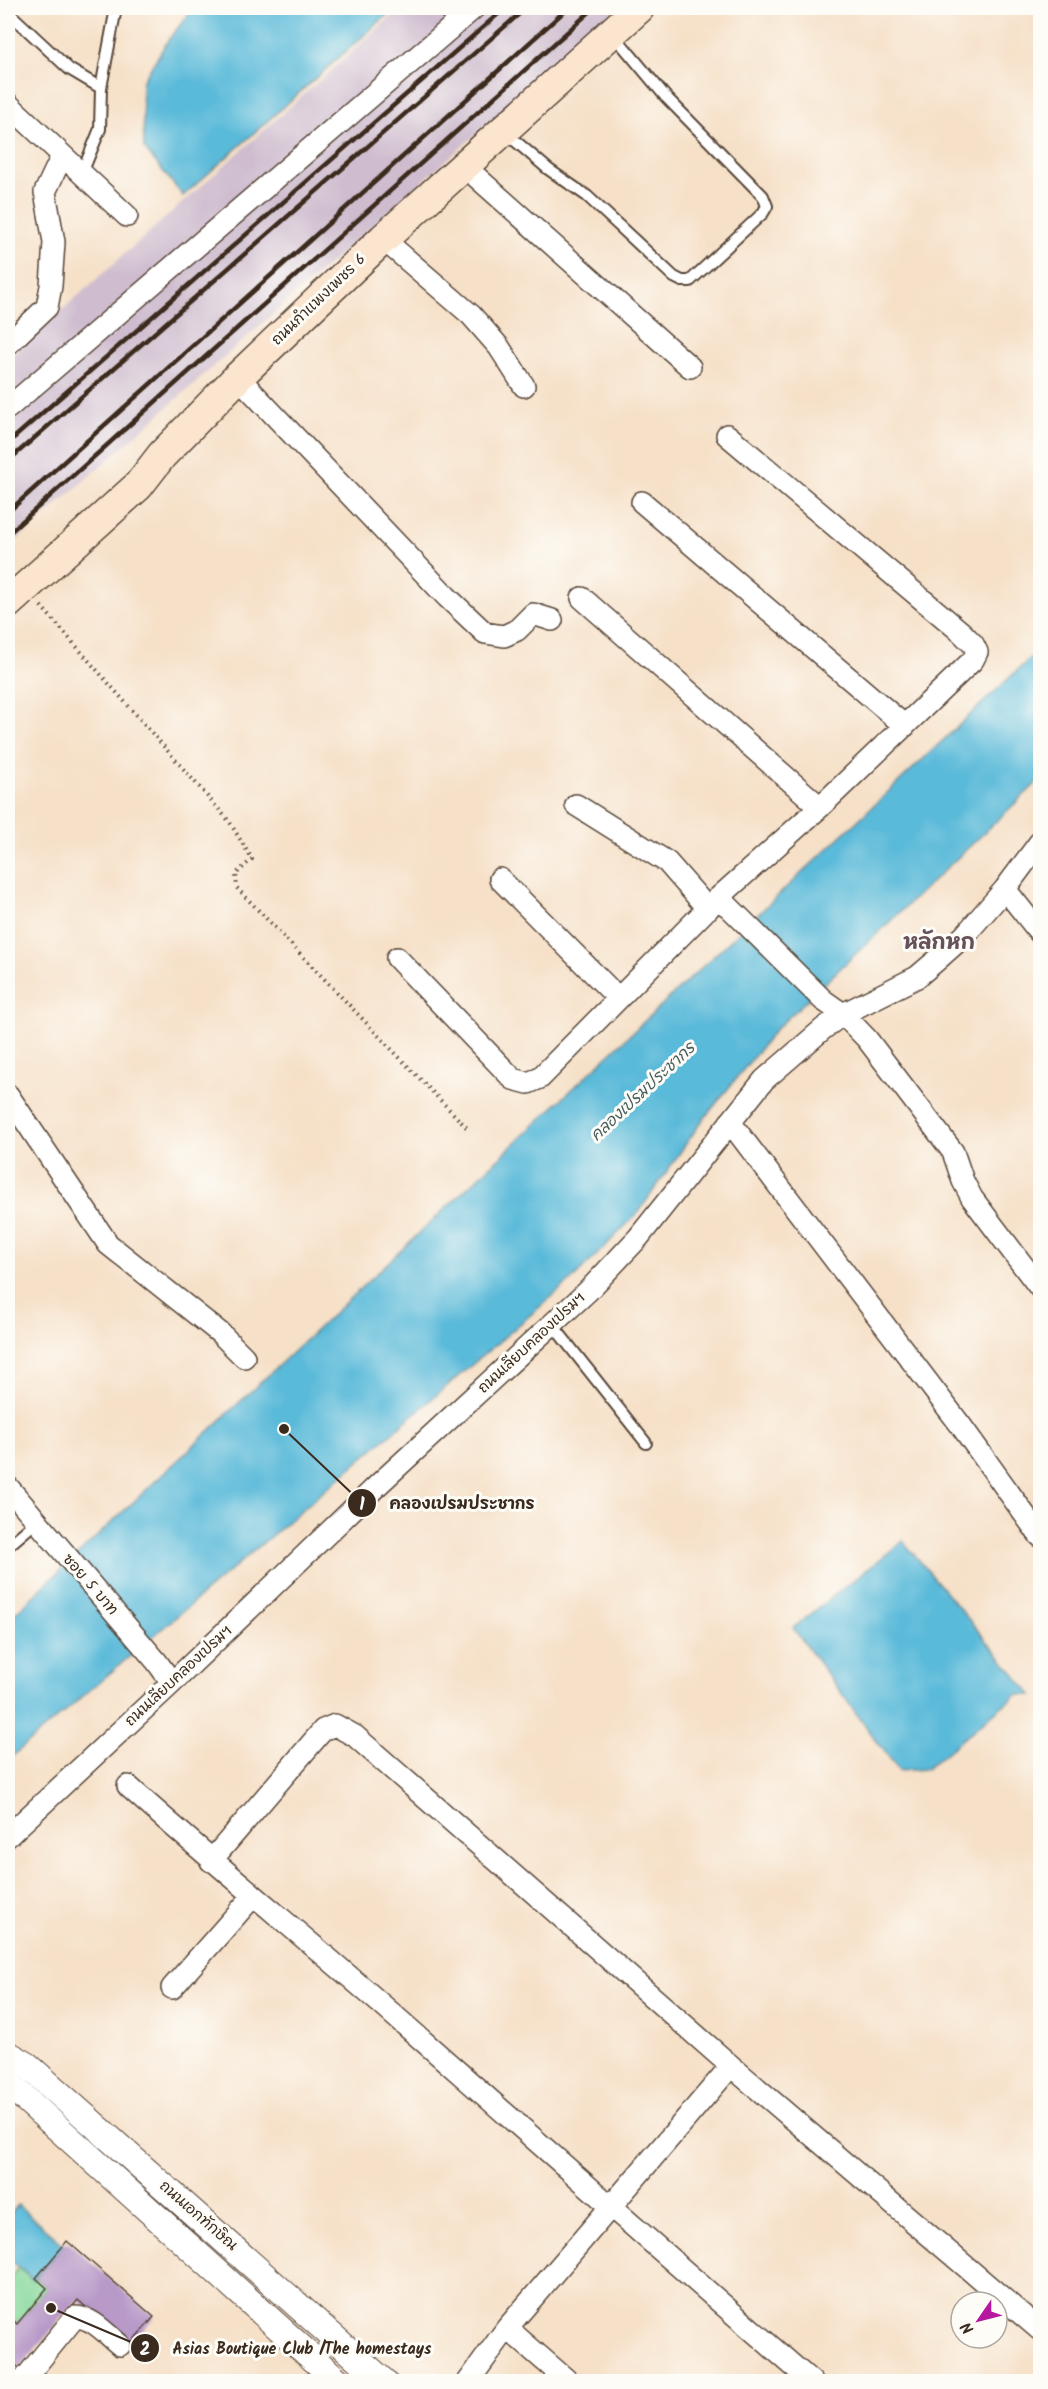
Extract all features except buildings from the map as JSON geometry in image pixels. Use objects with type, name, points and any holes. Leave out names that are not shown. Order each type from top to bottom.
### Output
[{"type":"main road","name":"ถนนกำแพงเพชร 6","points":[[16,595],[138,486],[162,455],[238,377],[383,239],[462,165],[639,8]]},
{"type":"street","points":[[8,408],[474,8]]},
{"type":"street","points":[[8,104],[127,216]]},
{"type":"street","points":[[8,344],[47,307],[54,242],[45,192],[62,156]]},
{"type":"street","points":[[462,165],[690,367]]},
{"type":"street","points":[[383,239],[471,315],[499,347],[524,386]]},
{"type":"street","points":[[238,377],[447,597],[485,633],[504,636],[517,630],[533,614],[552,620]]},
{"type":"street","points":[[397,958],[513,1079],[528,1083],[540,1078],[618,998],[973,660],[977,652],[973,644],[727,435]]},
{"type":"street","points":[[642,502],[905,726]]},
{"type":"street","points":[[582,598],[820,807]]},
{"type":"street","points":[[576,805],[667,862],[823,1000],[843,1014],[867,1039],[953,1152],[963,1181],[972,1198],[1041,1288]]},
{"type":"street","name":"ถนนเลียบคลองเปรมฯ","points":[[8,1836],[172,1683],[380,1483],[588,1291],[638,1238],[764,1080],[843,1014],[917,976],[965,935],[1005,889],[1041,842]]},
{"type":"street","points":[[500,879],[618,998]]},
{"type":"street","points":[[1005,889],[1041,933]]},
{"type":"street","points":[[8,1095],[108,1244],[219,1333],[244,1357]]},
{"type":"street","points":[[730,1122],[962,1426],[1041,1536]]},
{"type":"street","name":"ซอย 5 บาท","points":[[8,1487],[157,1662],[172,1683]]},
{"type":"street","points":[[211,1861],[323,1730],[335,1725],[355,1736],[731,2066],[1041,2330]]},
{"type":"street","points":[[128,1786],[211,1861],[378,2002],[609,2207],[812,2382]]},
{"type":"street","points":[[172,1988],[253,1896]]},
{"type":"street","name":"ถนนเอกทักษิณ","points":[[8,2054],[27,2065],[384,2382]]},
{"type":"street","points":[[468,2382],[507,2328],[731,2066]]},
{"type":"street","name":"ถนนเอกทักษิณ","points":[[8,2083],[339,2382]]},
{"type":"street","points":[[22,2382],[75,2318],[82,2317],[94,2323],[120,2345]]},
{"type":"street","points":[[507,2328],[569,2382]]},
{"type":"lane","points":[[82,173],[100,129],[101,88],[116,8]]},
{"type":"lane","points":[[8,12],[69,69],[101,88]]},
{"type":"lane","points":[[502,130],[548,169],[587,196],[674,277],[682,281],[690,281],[763,213],[767,206],[763,196],[665,96],[611,32]]},
{"type":"lane","points":[[552,1324],[646,1443]]},
{"type":"lane","points":[[8,1546],[36,1522]]},
{"type":"path","points":[[16,595],[229,821],[252,859],[236,874],[237,888],[468,1129]]},
{"type":"shaded area","points":[[401,8],[619,8],[8,548],[8,358]]},
{"type":"green space","points":[[18,2268],[33,2280],[36,2278],[47,2288],[17,2324],[8,2316],[8,2282]]},
{"type":"water","points":[[194,8],[395,8],[183,196],[144,148],[142,82],[169,39]]},
{"type":"water","points":[[1040,649],[1040,780],[775,1030],[699,1125],[638,1213],[575,1277],[8,1760],[8,1620]]},
{"type":"water","points":[[903,1541],[1032,1695],[1016,1695],[926,1769],[899,1771],[793,1628]]},
{"type":"water","points":[[18,2205],[64,2245],[33,2280],[8,2258],[8,2217]]},
{"type":"railway","points":[[8,443],[505,8]]},
{"type":"railway","points":[[8,461],[526,8]]},
{"type":"railway","points":[[8,512],[568,8]]},
{"type":"railway","points":[[8,534],[594,8]]},
{"type":"place","name":"คลองเปรมประชากร","points":[[284,1429]]},
{"type":"place","name":"Asias Boutique Club /The homestays","points":[[51,2308]]},
{"type":"district","name":"หลักหก","points":[[939,943]]}]
